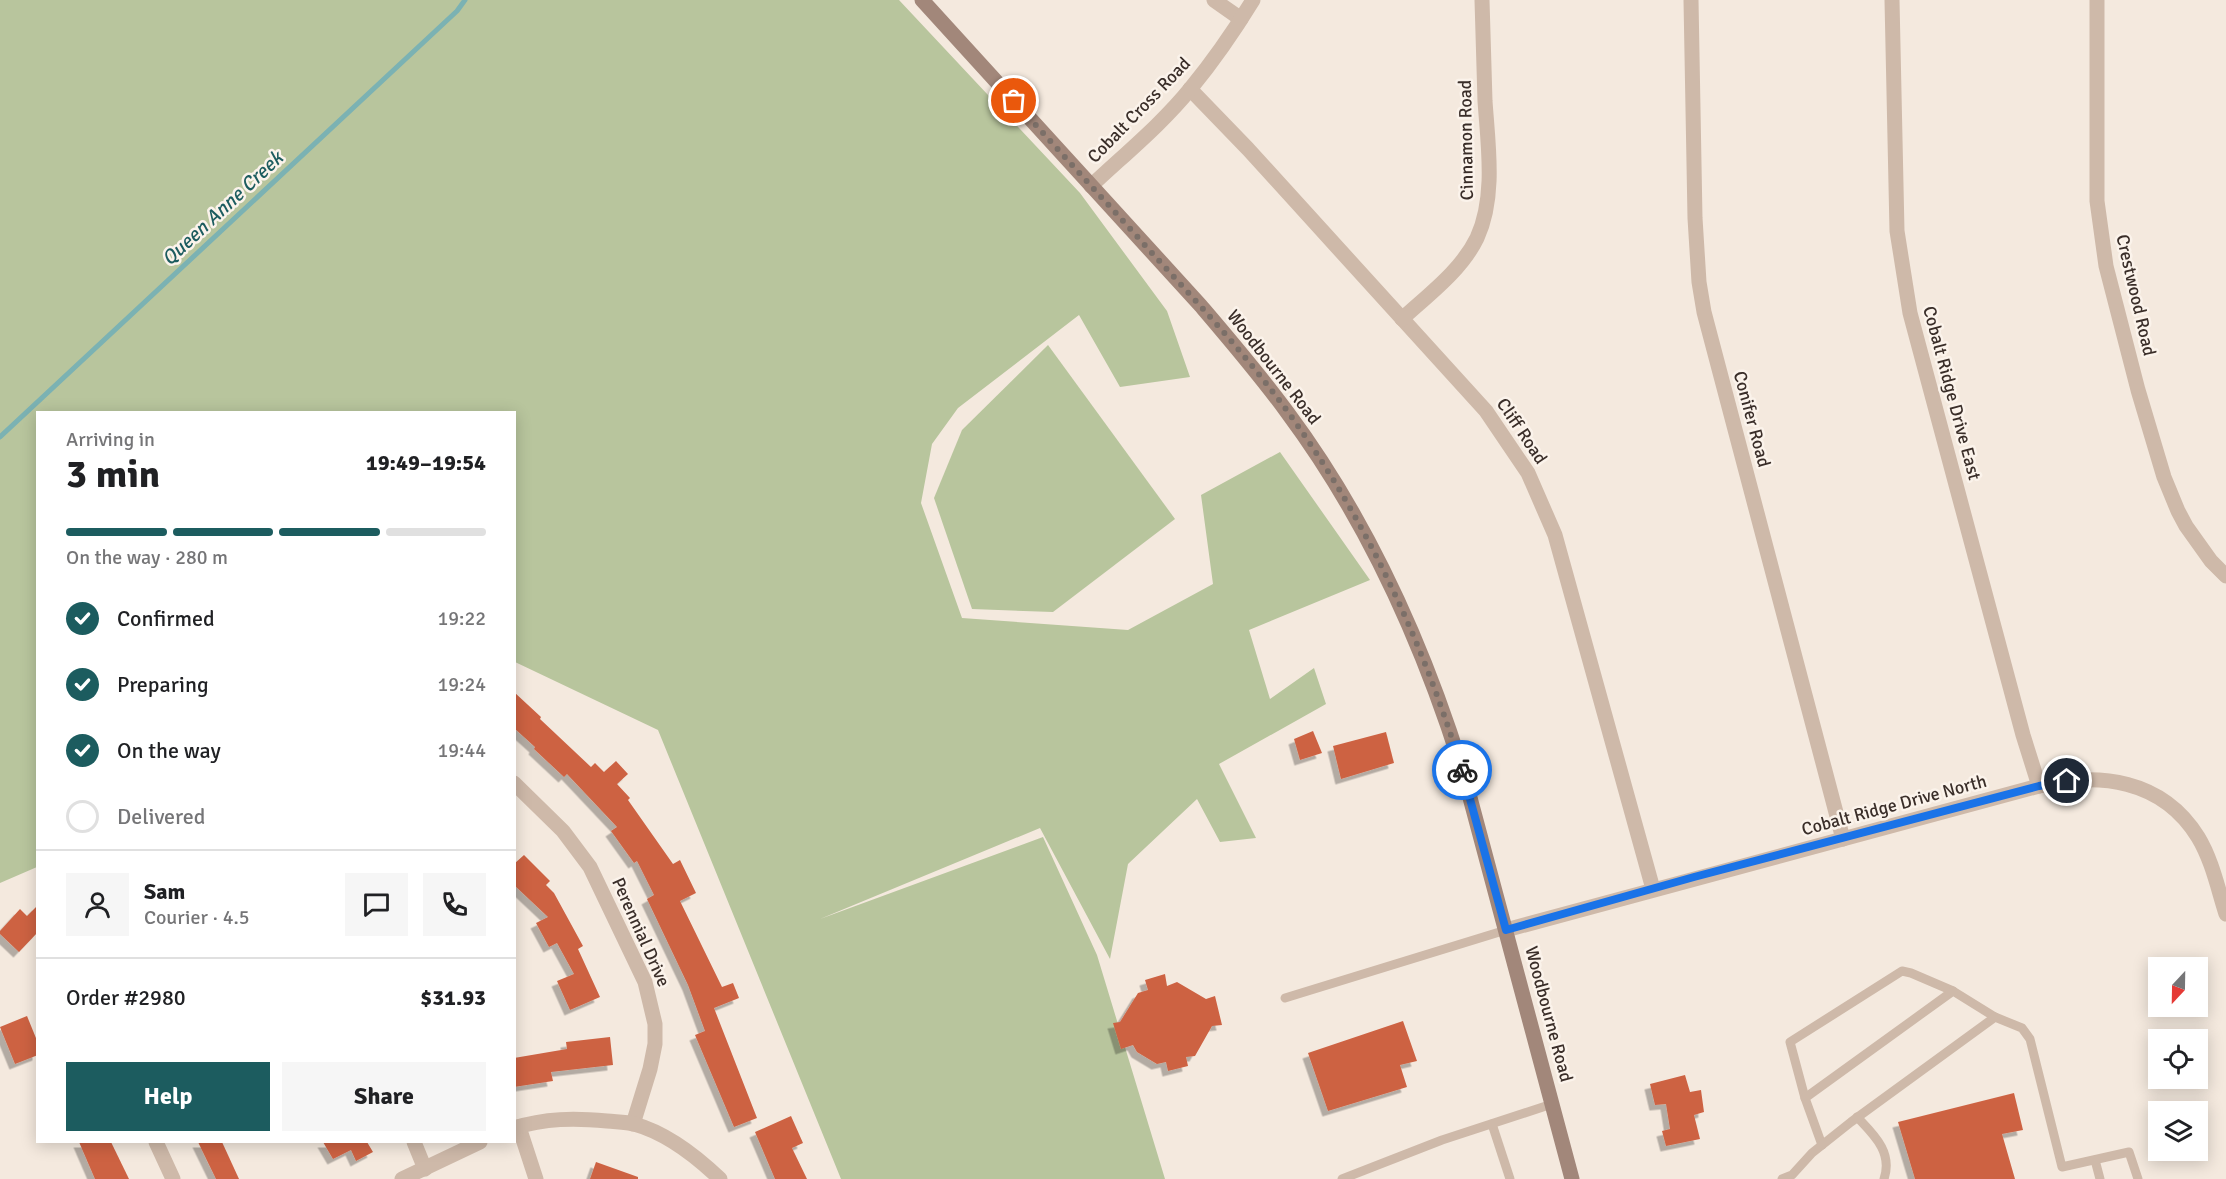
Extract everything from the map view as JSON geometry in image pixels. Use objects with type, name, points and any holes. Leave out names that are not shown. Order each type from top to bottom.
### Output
[{"type":"main road","name":"Woodbourne Road","points":[[922,0],[1240,352],[1287,411],[1354,514],[1383,568],[1414,636],[1446,717],[1506,930],[1572,1179]]},
{"type":"street","points":[[1214,0],[1242,19]]},
{"type":"street","name":"Cobalt Cross Road","points":[[1091,186],[1156,126],[1190,89],[1227,41],[1252,0]]},
{"type":"street","name":"Cinnamon Road","points":[[1402,319],[1447,278],[1468,253],[1477,237],[1486,208],[1489,174],[1482,0]]},
{"type":"street","name":"Conifer Road","points":[[1691,0],[1695,218],[1699,282],[1704,312],[1726,402],[1844,839]]},
{"type":"street","name":"Cobalt Ridge Drive East","points":[[1892,0],[1897,231],[1910,313],[2023,735],[2039,786]]},
{"type":"street","name":"Crestwood Road","points":[[2097,0],[2097,201],[2106,266],[2138,390],[2164,477],[2186,526],[2211,561],[2226,576]]},
{"type":"street","name":"Cliff Road","points":[[1190,89],[1248,149],[1486,411],[1528,474],[1544,505],[1555,535],[1653,889]]},
{"type":"street","name":"Cobalt Ridge Drive North","points":[[1506,930],[2039,786],[2083,779],[2123,782],[2169,805],[2184,818],[2198,837],[2208,857],[2226,914]]},
{"type":"street","name":"Perennial Drive","points":[[516,785],[563,831],[591,867],[645,982],[655,1024],[655,1044],[650,1069],[633,1124]]},
{"type":"street","points":[[536,1179],[517,1128],[556,1119],[584,1119],[633,1124],[679,1146],[700,1160],[720,1179]]},
{"type":"street","points":[[156,1143],[173,1179]]},
{"type":"street","points":[[414,1143],[425,1169]]},
{"type":"street","points":[[402,1179],[478,1143]]},
{"type":"lane","points":[[1285,998],[1506,930]]},
{"type":"lane","points":[[1822,1145],[1805,1098],[1790,1042],[1902,971],[1911,972],[1953,991],[1995,1017],[2022,1028],[2030,1039],[2062,1167],[2129,1152],[2138,1179]]},
{"type":"lane","points":[[1805,1098],[1953,991]]},
{"type":"lane","points":[[1782,1179],[1792,1175],[1822,1145],[1857,1118],[1995,1017]]},
{"type":"lane","points":[[1342,1179],[1442,1140],[1552,1104]]},
{"type":"lane","points":[[1857,1118],[1882,1143],[1887,1170],[1884,1179]]},
{"type":"lane","points":[[1492,1124],[1510,1179]]},
{"type":"lane","points":[[2095,1160],[2100,1179]]},
{"type":"green space","points":[[0,0],[899,0],[1080,193],[1167,311],[1190,377],[1120,387],[1079,315],[958,408],[932,444],[921,503],[962,618],[1128,630],[1213,584],[1201,495],[1280,452],[1370,580],[1249,630],[1270,699],[1314,668],[1326,704],[1219,764],[1256,838],[1220,842],[1197,799],[1128,864],[1110,959],[1040,828],[820,919],[1043,837],[1097,955],[1165,1179],[841,1179],[658,730],[516,662],[516,411],[36,411],[36,867],[0,883]]},
{"type":"green space","points":[[1048,345],[1175,519],[1053,612],[972,609],[934,498],[962,430]]},
{"type":"building","points":[[516,694],[591,767],[595,763],[604,772],[616,761],[628,774],[617,784],[630,798],[628,800],[673,864],[680,860],[696,893],[680,901],[722,987],[733,983],[739,998],[714,1008],[757,1118],[734,1127],[695,1035],[705,1031],[688,985],[647,899],[654,895],[637,861],[634,863],[611,831],[617,827],[567,774],[564,777],[534,749],[535,747],[516,730]]},
{"type":"building","points":[[1313,731],[1322,753],[1300,760],[1294,739]]},
{"type":"building","points":[[1386,732],[1394,763],[1341,779],[1333,746]]},
{"type":"building","points":[[524,855],[550,881],[546,885],[554,893],[583,946],[578,949],[600,997],[570,1010],[557,981],[574,974],[557,943],[549,947],[536,923],[548,917],[516,887],[516,862]]},
{"type":"building","points":[[36,907],[36,934],[19,952],[0,934],[0,931],[20,909],[27,916]]},
{"type":"building","points":[[1165,974],[1167,986],[1177,982],[1206,999],[1215,996],[1222,1025],[1212,1026],[1195,1056],[1186,1057],[1188,1066],[1168,1071],[1166,1062],[1157,1064],[1137,1052],[1133,1045],[1121,1049],[1113,1023],[1120,1022],[1138,993],[1148,990],[1145,980]]},
{"type":"building","points":[[27,1016],[36,1038],[36,1056],[15,1064],[0,1027]]},
{"type":"building","points":[[1403,1021],[1417,1061],[1400,1065],[1407,1087],[1328,1111],[1308,1053]]},
{"type":"building","points":[[610,1037],[613,1065],[551,1072],[553,1081],[516,1087],[516,1058],[567,1049],[566,1042]]},
{"type":"building","points":[[1685,1075],[1690,1092],[1701,1090],[1704,1112],[1694,1115],[1700,1139],[1666,1146],[1662,1131],[1670,1129],[1666,1104],[1655,1105],[1650,1084]]},
{"type":"building","points":[[2014,1093],[2023,1130],[2002,1134],[2015,1179],[1915,1179],[1898,1122]]},
{"type":"building","points":[[791,1116],[803,1143],[792,1148],[807,1179],[775,1179],[755,1132]]},
{"type":"building","points":[[79,1143],[111,1143],[129,1179],[95,1179]]},
{"type":"building","points":[[198,1143],[222,1143],[239,1179],[216,1179]]},
{"type":"building","points":[[324,1143],[368,1143],[373,1152],[356,1161],[351,1150],[333,1159]]},
{"type":"building","points":[[596,1162],[638,1177],[638,1179],[590,1179]]},
{"type":"waterway","name":"Queen Anne Creek","points":[[0,437],[457,11],[465,0]]},
{"type":"way so far","points":[[1014,101],[1201,306],[1287,411],[1318,456],[1354,514],[1383,568],[1419,645],[1446,717],[1462,770]]},
{"type":"route","points":[[1462,770],[1506,930],[1694,877],[2039,786],[2067,781]]}]
